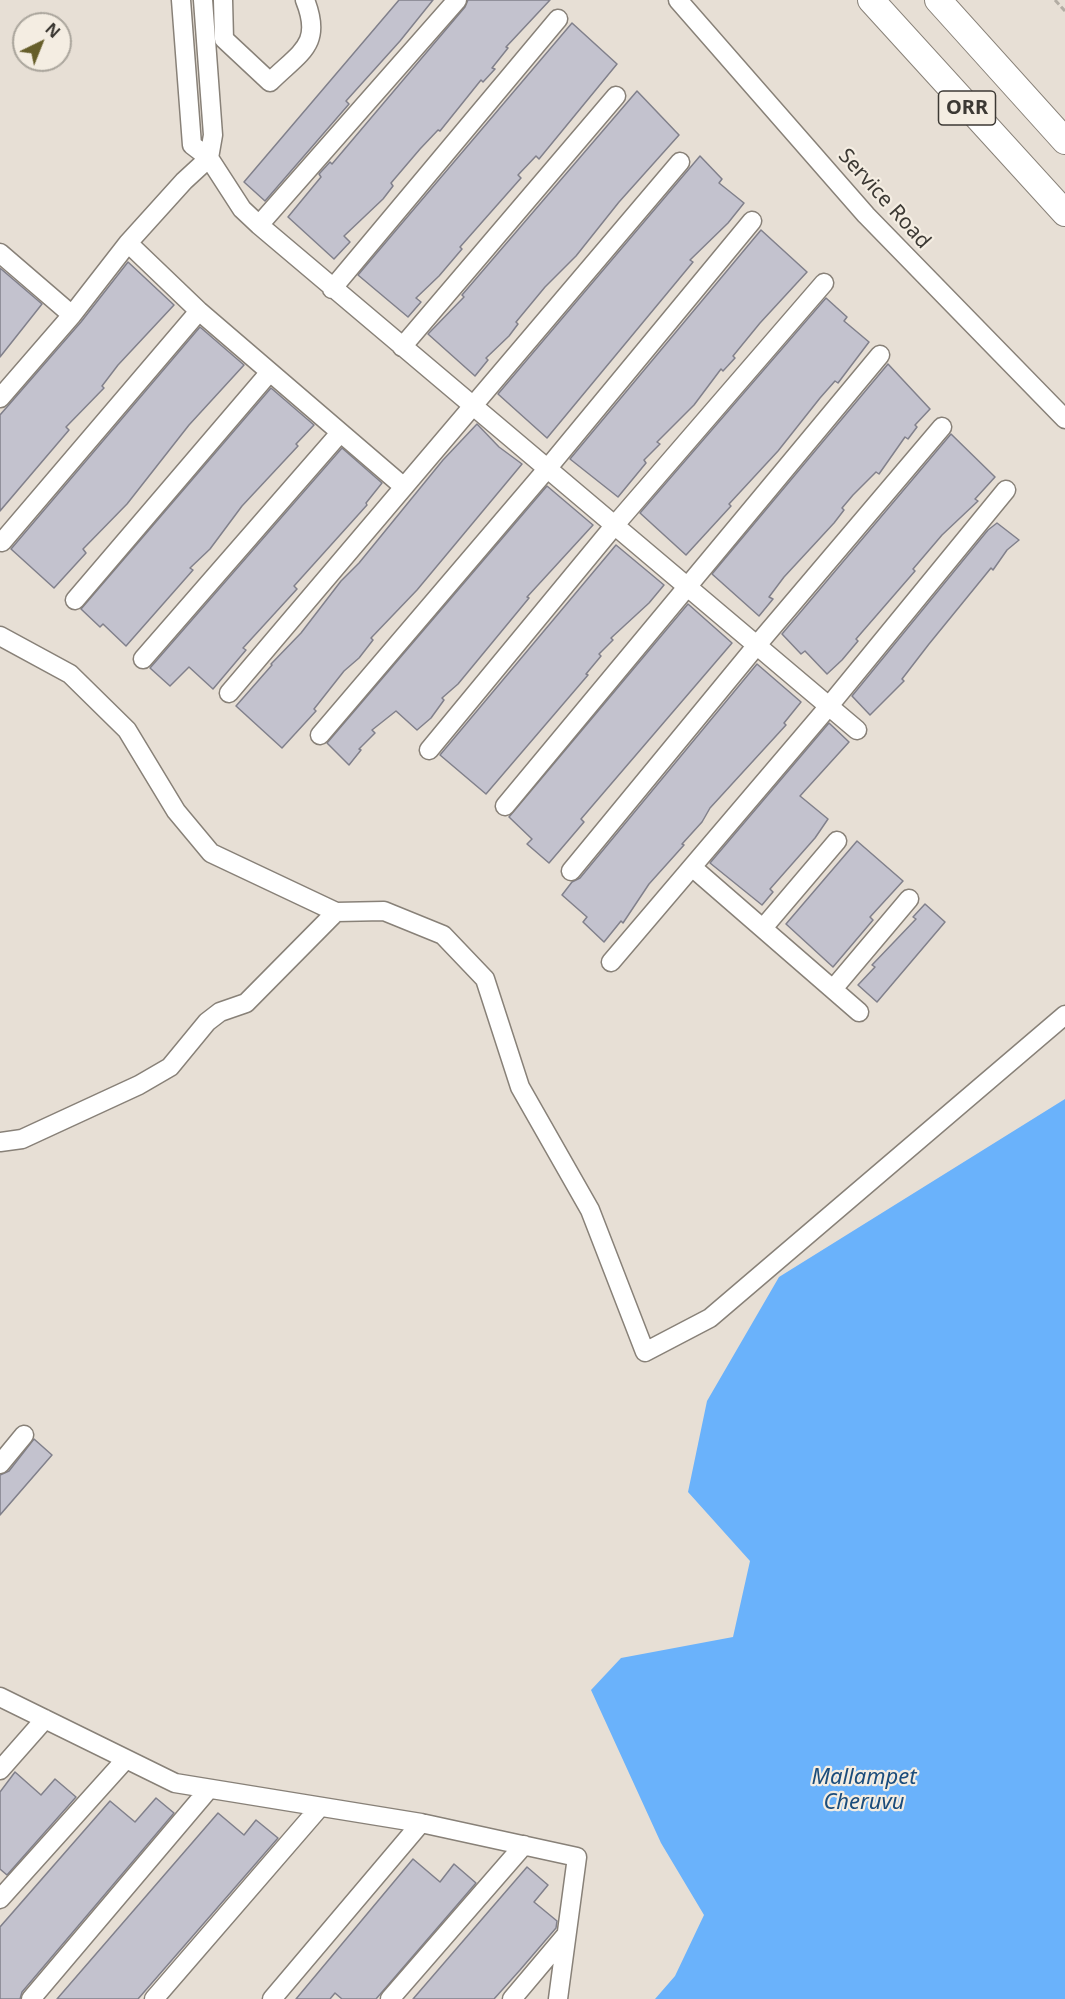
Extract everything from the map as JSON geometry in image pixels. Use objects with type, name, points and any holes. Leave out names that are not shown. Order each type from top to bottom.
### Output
[{"type":"highway","name":"ORR","points":[[871,0],[1065,213]]},
{"type":"highway","name":"ORR","points":[[938,0],[1065,141]]},
{"type":"street","points":[[181,0],[192,145],[209,158],[242,208],[332,289],[857,730]]},
{"type":"street","points":[[0,398],[72,315],[128,243],[184,181],[209,158],[213,135],[203,0]]},
{"type":"street","points":[[223,0],[224,39],[270,82],[308,44],[313,29],[313,19],[305,0]]},
{"type":"street","points":[[259,225],[457,0]]},
{"type":"street","name":"Service Road","points":[[678,0],[866,215],[1065,419]]},
{"type":"street","points":[[332,289],[558,19]]},
{"type":"street","points":[[182,23],[205,22]]},
{"type":"street","points":[[402,347],[616,96]]},
{"type":"street","points":[[229,693],[680,162]]},
{"type":"street","points":[[320,735],[547,469],[752,221]]},
{"type":"street","points":[[128,243],[199,311],[269,373],[404,487]]},
{"type":"street","points":[[0,253],[72,315]]},
{"type":"street","points":[[429,750],[614,525],[824,283]]},
{"type":"street","points":[[2,542],[199,311]]},
{"type":"street","points":[[505,806],[880,355]]},
{"type":"street","points":[[75,600],[269,373]]},
{"type":"street","points":[[571,871],[757,645],[942,427]]},
{"type":"street","points":[[143,659],[340,433]]},
{"type":"street","points":[[611,962],[830,706],[1006,490]]},
{"type":"street","points":[[0,636],[69,674],[127,730],[176,811],[211,852],[336,912],[384,911],[443,936],[485,979],[520,1087],[590,1210],[645,1352],[710,1318],[1065,1015]]},
{"type":"street","points":[[763,928],[837,841]]},
{"type":"street","points":[[692,867],[860,1012]]},
{"type":"street","points":[[833,989],[909,899]]},
{"type":"street","points":[[0,1142],[22,1139],[139,1085],[170,1067],[207,1022],[220,1012],[246,1003],[336,912]]},
{"type":"street","points":[[0,1464],[24,1435]]},
{"type":"street","points":[[0,1697],[175,1783],[421,1823],[577,1857],[558,1999]]},
{"type":"street","points":[[0,1770],[45,1719]]},
{"type":"street","points":[[0,1899],[126,1759]]},
{"type":"street","points":[[31,1999],[209,1789]]},
{"type":"street","points":[[154,1999],[320,1807]]},
{"type":"street","points":[[272,1999],[421,1823]]},
{"type":"street","points":[[390,1999],[524,1845]]},
{"type":"street","points":[[512,1999],[566,1935]]},
{"type":"path","points":[[1055,0],[1065,11]]},
{"type":"water","name":"Mallampet Cheruvu","points":[[1065,1099],[1065,1999],[655,1999],[675,1976],[704,1915],[661,1843],[591,1690],[621,1658],[733,1637],[750,1561],[688,1492],[707,1401],[779,1277]]},
{"type":"building","points":[[399,0],[433,0],[346,101],[349,104],[265,201],[244,182]]},
{"type":"building","points":[[468,0],[550,0],[506,47],[508,48],[492,68],[495,69],[483,82],[481,80],[440,131],[438,130],[420,149],[391,183],[393,186],[383,199],[344,236],[350,242],[334,259],[288,217],[321,177],[319,174],[330,162],[332,164],[465,7]]},
{"type":"building","points":[[572,23],[617,64],[539,159],[536,156],[518,175],[521,178],[460,247],[462,249],[439,276],[416,298],[421,302],[408,317],[358,275]]},
{"type":"building","points":[[637,91],[679,135],[619,202],[576,256],[545,287],[516,322],[518,324],[509,336],[486,358],[488,360],[475,376],[428,334],[464,297],[462,295]]},
{"type":"building","points":[[700,156],[722,179],[719,183],[744,203],[728,223],[690,260],[693,262],[547,438],[498,394]]},
{"type":"building","points":[[761,230],[807,272],[760,323],[733,356],[735,358],[723,371],[721,369],[694,405],[657,442],[660,444],[644,460],[646,463],[618,497],[570,459]]},
{"type":"building","points":[[128,262],[174,305],[118,365],[102,386],[104,388],[66,427],[69,430],[0,511],[0,415],[81,322]]},
{"type":"building","points":[[0,268],[42,304],[0,357]]},
{"type":"building","points":[[826,298],[847,317],[844,321],[869,342],[838,383],[835,381],[778,451],[729,504],[731,506],[686,555],[640,513]]},
{"type":"building","points":[[200,327],[244,365],[189,425],[127,504],[83,549],[86,553],[54,588],[11,549]]},
{"type":"building","points":[[888,364],[930,409],[915,425],[917,427],[908,439],[905,437],[879,474],[876,472],[853,495],[842,508],[844,510],[834,523],[784,577],[769,597],[773,599],[759,616],[712,574]]},
{"type":"building","points":[[271,388],[314,425],[296,444],[298,446],[242,506],[210,549],[190,568],[193,570],[126,646],[103,624],[100,627],[81,609]]},
{"type":"building","points":[[477,424],[499,447],[522,464],[417,590],[371,638],[373,640],[359,658],[344,671],[314,709],[316,711],[282,748],[236,706],[301,633],[341,581],[359,563],[443,460]]},
{"type":"building","points":[[951,434],[995,477],[975,499],[978,501],[942,535],[913,569],[915,571],[856,639],[858,641],[827,674],[805,651],[801,654],[782,634]]},
{"type":"building","points":[[342,448],[382,483],[366,503],[367,505],[294,586],[297,589],[243,648],[246,650],[213,689],[189,667],[170,686],[150,668]]},
{"type":"building","points":[[547,486],[593,525],[527,597],[529,598],[458,684],[442,698],[444,700],[431,718],[417,730],[396,711],[372,730],[375,733],[359,749],[361,750],[349,765],[327,743]]},
{"type":"building","points":[[997,523],[1019,540],[1007,550],[993,570],[991,568],[929,644],[902,679],[904,681],[870,715],[852,696],[988,530]]},
{"type":"building","points":[[616,545],[664,585],[649,603],[611,638],[613,640],[599,654],[601,656],[586,674],[588,675],[486,794],[440,755]]},
{"type":"building","points":[[688,604],[732,643],[581,819],[584,822],[549,863],[527,844],[532,839],[509,817]]},
{"type":"building","points":[[757,664],[801,702],[784,723],[786,725],[710,808],[702,822],[682,844],[684,845],[649,884],[623,923],[621,921],[604,942],[583,922],[587,917],[562,895],[572,882],[580,878]]},
{"type":"building","points":[[829,723],[849,742],[800,796],[828,819],[815,838],[770,889],[773,892],[762,905],[710,863]]},
{"type":"building","points":[[857,841],[903,881],[870,917],[873,920],[833,967],[786,924]]},
{"type":"building","points":[[925,904],[945,922],[877,1002],[858,985],[875,967],[872,965],[916,919],[913,917]]},
{"type":"building","points":[[34,1439],[52,1455],[0,1515],[0,1475],[9,1471]]},
{"type":"building","points":[[15,1772],[41,1795],[55,1779],[76,1797],[7,1875],[0,1869],[0,1792]]},
{"type":"building","points":[[156,1798],[174,1813],[22,1992],[20,1999],[0,1999],[0,1927],[110,1801],[135,1822]]},
{"type":"building","points":[[218,1813],[244,1835],[256,1820],[278,1838],[138,1999],[57,1999]]},
{"type":"building","points":[[413,1859],[440,1882],[454,1864],[476,1883],[376,1999],[342,1999],[335,1993],[330,1999],[296,1999]]},
{"type":"building","points":[[527,1867],[548,1885],[534,1902],[557,1921],[556,1928],[520,1970],[494,1999],[413,1999]]}]
